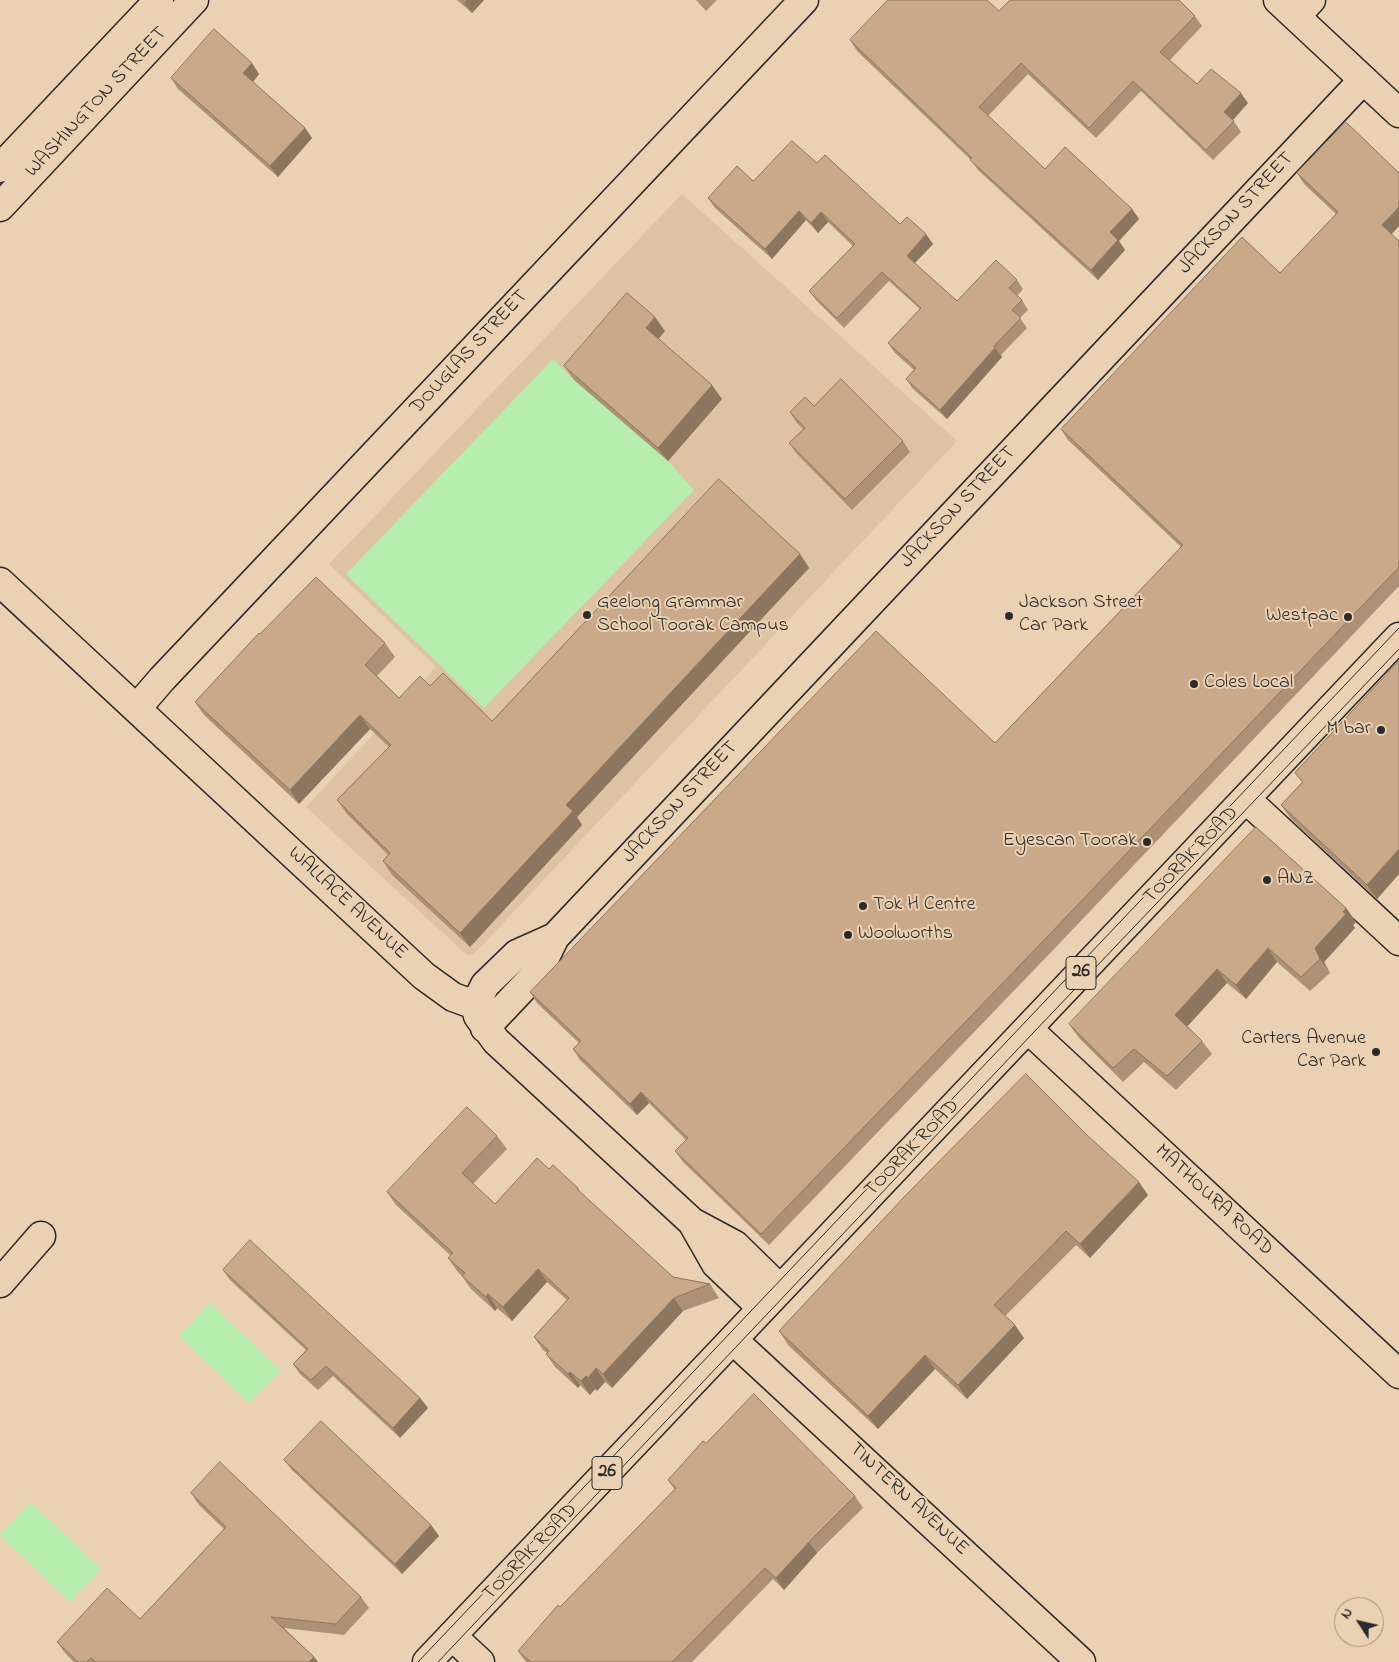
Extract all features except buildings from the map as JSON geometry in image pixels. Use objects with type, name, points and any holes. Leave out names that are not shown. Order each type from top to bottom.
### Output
[{"type":"street","name":"WASHINGTON STREET","points":[[0,168],[159,0]]},
{"type":"street","name":"WASHINGTON STREET","points":[[0,206],[194,0]]},
{"type":"street","name":"DOUGLAS STREET","points":[[137,708],[162,679],[804,0]]},
{"type":"street","points":[[1295,5],[1364,80],[1399,113]]},
{"type":"street","name":"JACKSON STREET","points":[[480,1016],[538,972],[554,937],[1364,80]]},
{"type":"street","name":"WALLACE AVENUE","points":[[0,582],[424,976],[480,1016],[496,1041],[692,1222],[735,1245],[780,1289]]},
{"type":"street","name":"TOORAK ROAD","points":[[427,1662],[1399,638]]},
{"type":"street","points":[[1246,799],[1399,941]]},
{"type":"street","name":"MATHOURA ROAD","points":[[1028,1029],[1399,1374]]},
{"type":"street","name":"WALLACE AVENUE","points":[[692,1222],[716,1264],[762,1308]]},
{"type":"street","points":[[0,1283],[41,1236]]},
{"type":"street","name":"TINTERN AVENUE","points":[[733,1340],[1082,1662]]},
{"type":"street","points":[[452,1636],[480,1662]]},
{"type":"shaded area","name":"Geelong Grammar School Toorak Campus","points":[[682,194],[957,441],[474,954],[467,955],[306,807],[436,667],[329,564]]},
{"type":"green space","points":[[553,359],[574,380],[668,461],[694,490],[484,708],[346,574]]},
{"type":"green space","points":[[210,1303],[281,1371],[249,1403],[179,1336]]},
{"type":"green space","points":[[31,1502],[101,1569],[70,1602],[0,1535]]},
{"type":"tram line","points":[[418,1662],[1399,628]]},
{"type":"tram line","points":[[438,1662],[1399,649]]},
{"type":"place","name":"Geelong Grammar School Toorak Campus","points":[[587,615]]},
{"type":"place","name":"Jackson Street Car Park","points":[[1009,616]]},
{"type":"place","name":"Westpac","points":[[1348,617]]},
{"type":"place","name":"Coles Local","points":[[1194,684]]},
{"type":"place","name":"M bar","points":[[1381,730]]},
{"type":"place","name":"Eyescan Toorak","points":[[1147,842]]},
{"type":"place","name":"ANZ","points":[[1267,880]]},
{"type":"place","name":"Tok H Centre","points":[[863,906]]},
{"type":"place","name":"Woolworths","points":[[848,935]]},
{"type":"place","name":"Carters Avenue Car Park","points":[[1376,1052]]}]
